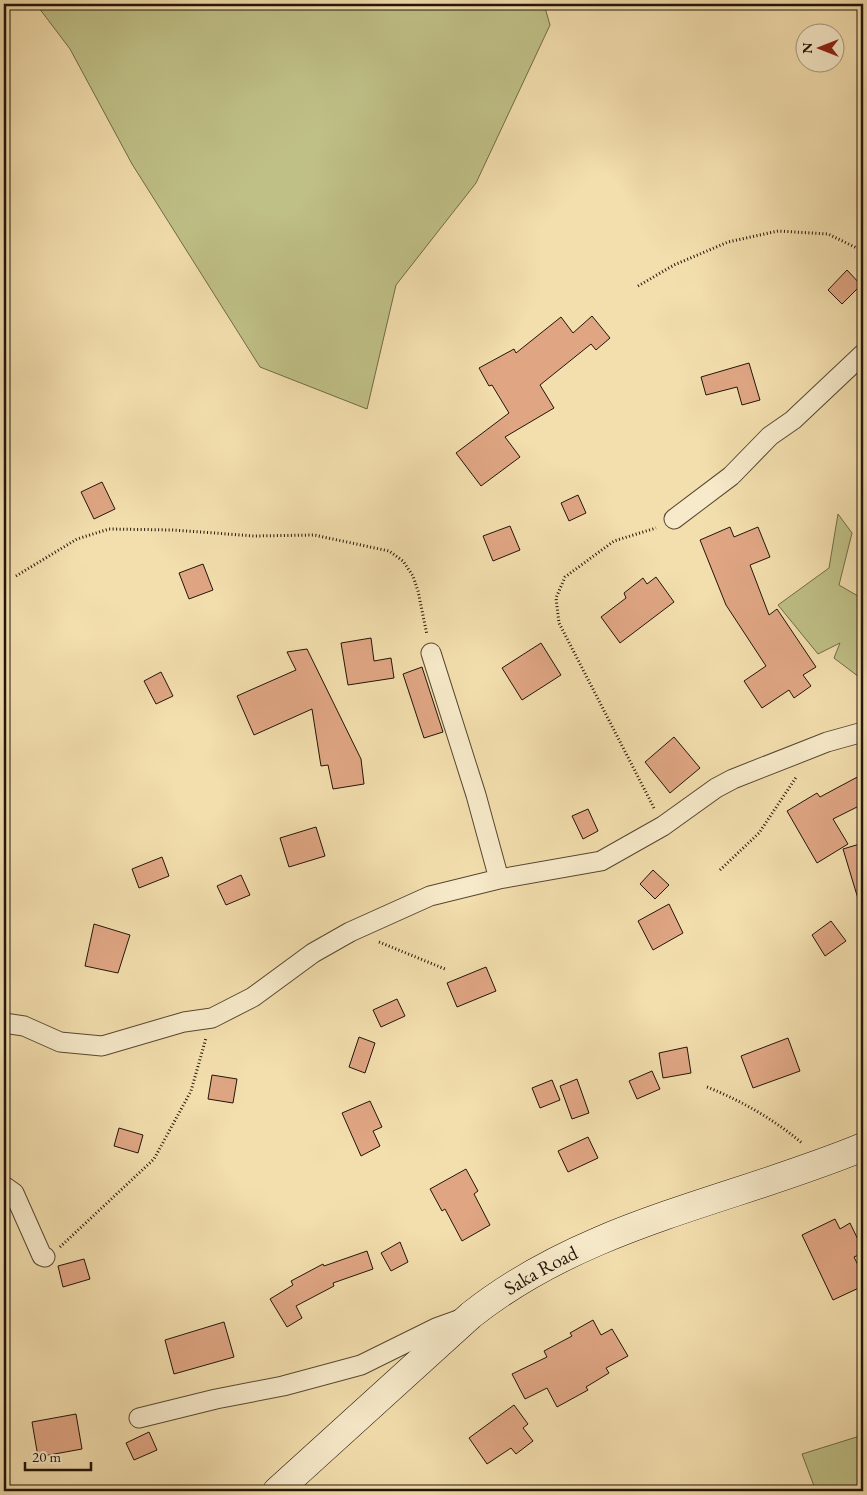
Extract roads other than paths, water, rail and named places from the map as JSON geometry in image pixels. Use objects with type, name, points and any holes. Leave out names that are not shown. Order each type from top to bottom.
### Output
[{"type":"main road","name":"Saka Road","points":[[277,1491],[471,1314],[503,1289],[560,1258],[613,1233],[826,1162],[863,1147]]},
{"type":"street","points":[[674,518],[731,476],[770,436],[793,420],[863,354]]},
{"type":"street","points":[[431,653],[476,795],[499,879]]},
{"type":"street","points":[[4,1023],[24,1026],[60,1042],[102,1046],[184,1022],[212,1018],[253,997],[313,953],[350,932],[430,896],[499,879],[601,861],[663,826],[716,788],[733,779],[827,742],[863,732]]},
{"type":"street","points":[[4,1186],[14,1193],[42,1256],[45,1257]]},
{"type":"street","points":[[139,1418],[216,1399],[284,1386],[361,1365],[436,1328],[471,1314]]}]
